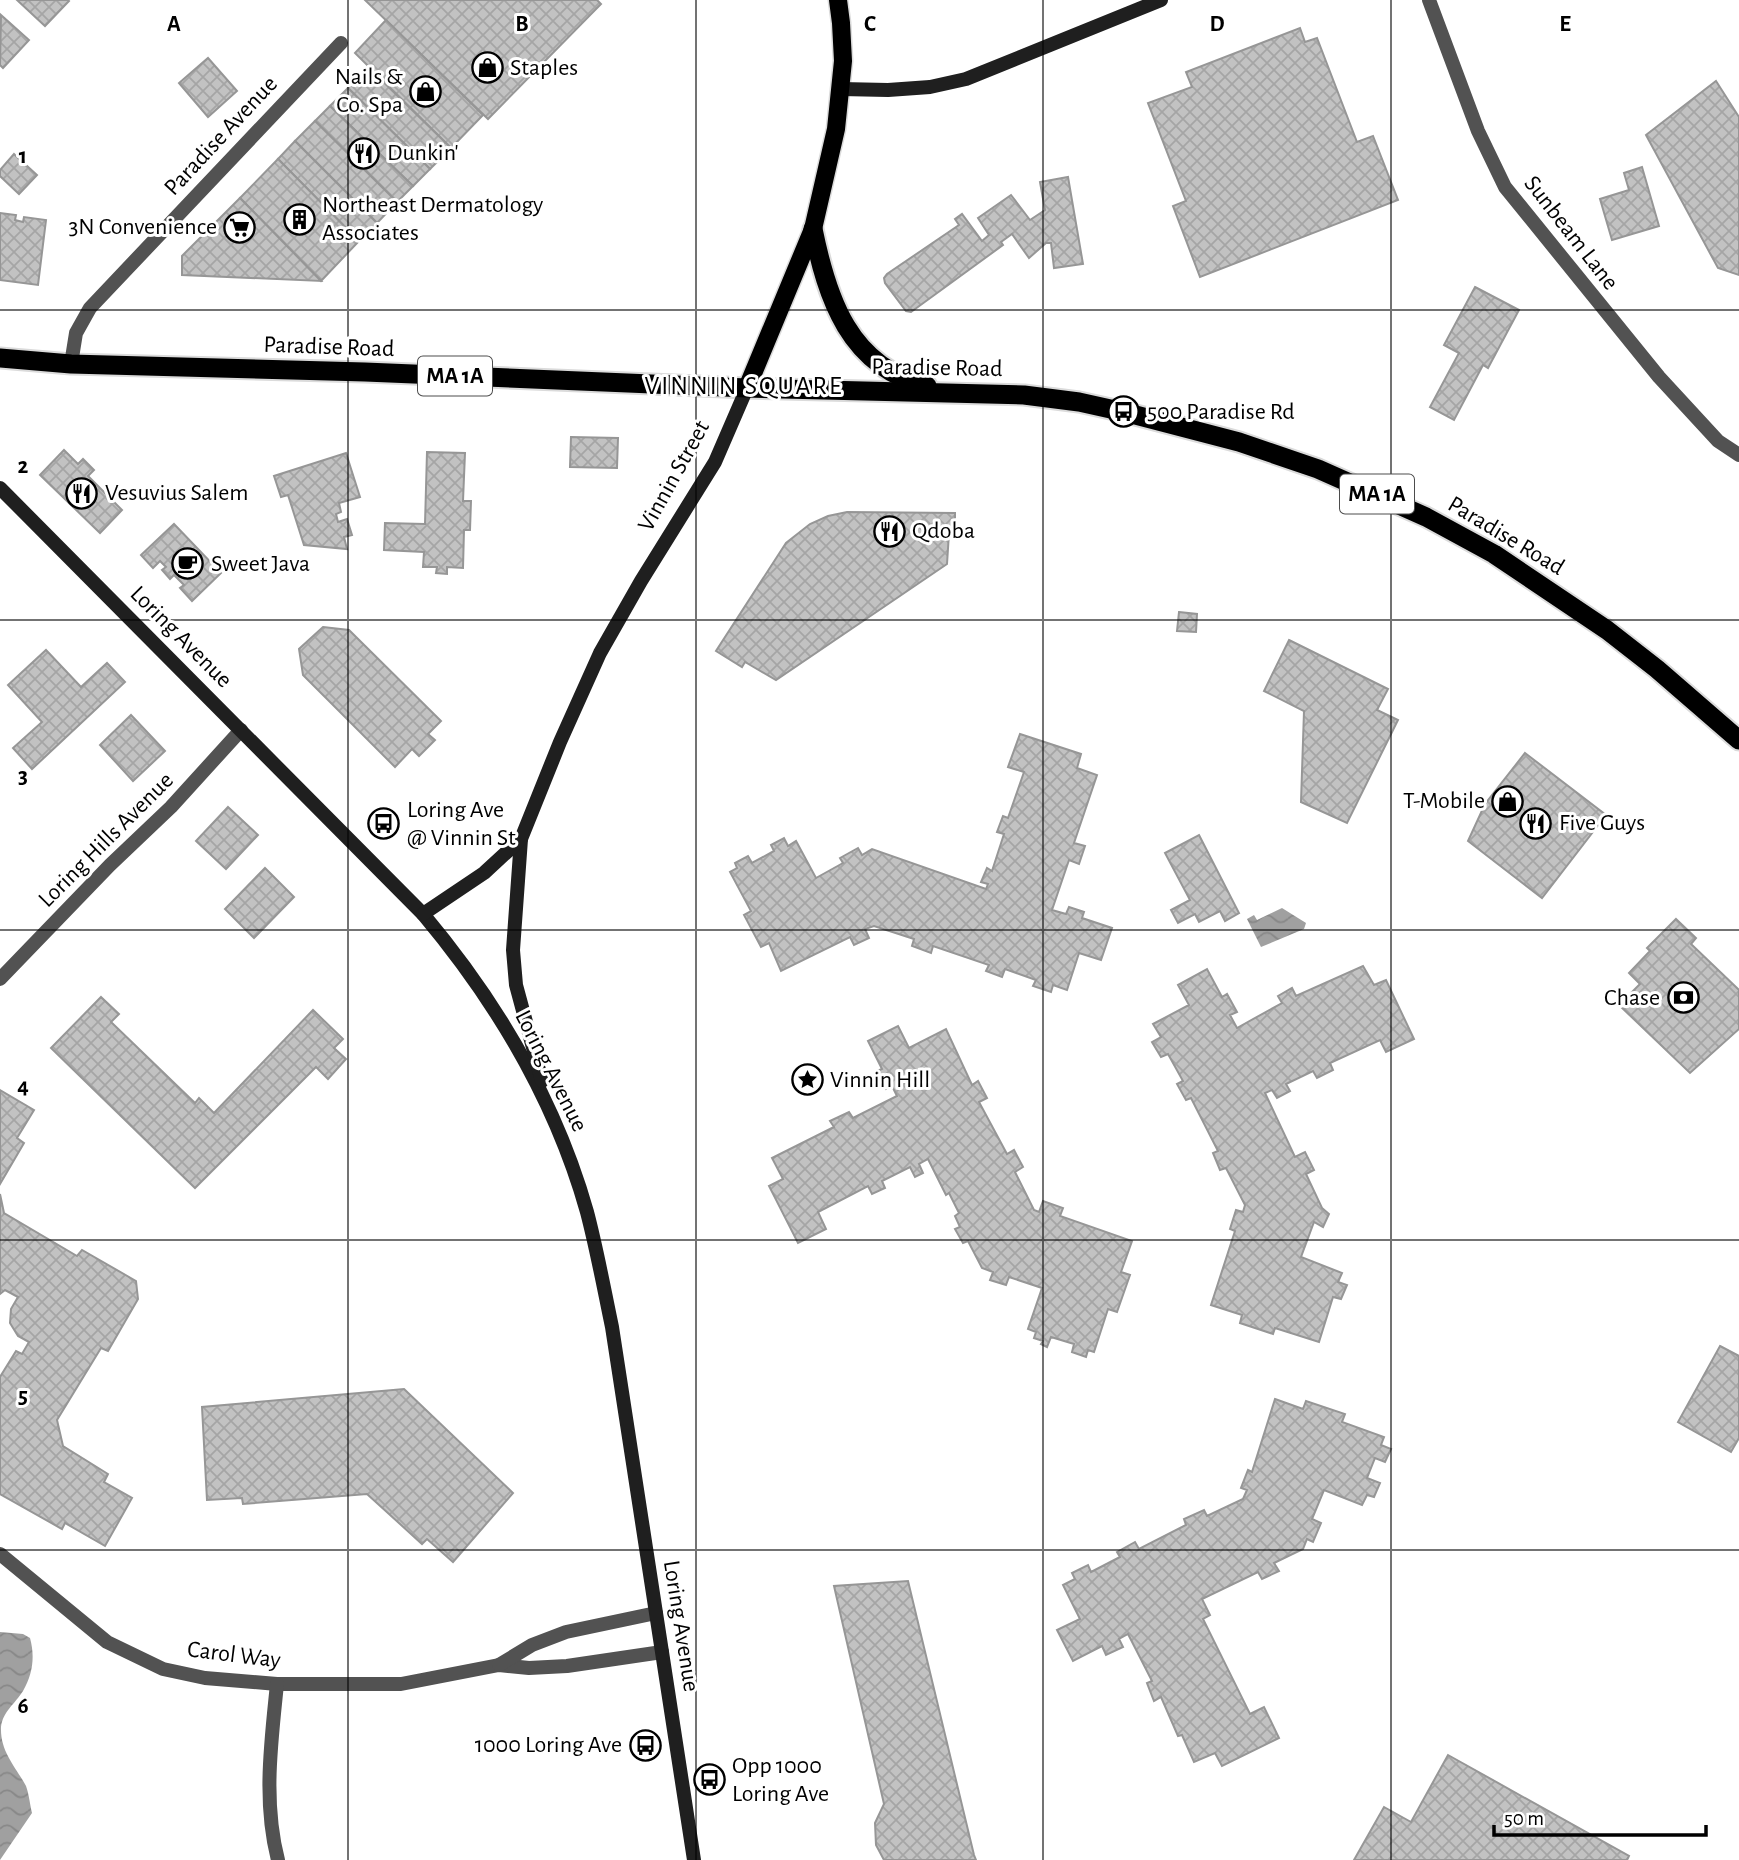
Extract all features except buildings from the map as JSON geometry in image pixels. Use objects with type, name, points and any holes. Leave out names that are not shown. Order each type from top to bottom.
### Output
[{"type":"highway","points":[[813,229],[831,301],[845,327],[870,357],[893,374],[952,393]]},
{"type":"highway","name":"Paradise Road","points":[[0,358],[71,364],[1024,395],[1079,402],[1239,442],[1318,469],[1426,517],[1494,554],[1607,630],[1739,740]]},
{"type":"main road","name":"Vinnin Street","points":[[423,914],[484,873],[521,839],[600,653],[715,462],[813,229],[836,129],[841,89],[841,23],[838,0]]},
{"type":"main road","points":[[841,89],[930,87],[966,79],[1161,0]]},
{"type":"main road","name":"Loring Avenue","points":[[0,488],[423,914],[482,989],[533,1077],[553,1119],[579,1188],[612,1327],[694,1860]]},
{"type":"main road","points":[[521,839],[514,928],[516,985],[553,1119]]},
{"type":"street","name":"Sunbeam Lane","points":[[1429,0],[1478,131],[1505,187],[1659,377],[1718,441],[1739,455]]},
{"type":"street","name":"Paradise Avenue","points":[[71,364],[76,333],[90,308],[341,43]]},
{"type":"street","name":"Loring Hills Avenue","points":[[0,979],[110,865],[171,807],[241,730]]},
{"type":"street","name":"Carol Way","points":[[0,1554],[107,1642],[163,1669],[205,1678],[277,1684],[401,1684],[499,1665],[529,1668],[567,1666],[662,1652]]},
{"type":"street","name":"Carol Way","points":[[499,1665],[532,1645],[566,1632],[656,1613]]},
{"type":"street","points":[[277,1684],[268,1805],[272,1839],[278,1860]]},
{"type":"water","points":[[1282,908],[1306,923],[1304,929],[1261,947],[1247,919],[1254,915],[1257,920]]},
{"type":"water","points":[[0,1632],[23,1634],[30,1638],[33,1658],[26,1685],[7,1712],[1,1727],[3,1744],[26,1786],[32,1813],[0,1860]]},
{"type":"place","name":"Staples","points":[[487,68]]},
{"type":"place","name":"Nails & Co. Spa","points":[[426,91]]},
{"type":"place","name":"Dunkin'","points":[[364,153]]},
{"type":"place","name":"Northeast Dermatology Associates","points":[[299,219]]},
{"type":"place","name":"3N Convenience","points":[[240,227]]},
{"type":"place","name":"500 Paradise Rd","points":[[1124,412]]},
{"type":"place","name":"Vesuvius Salem","points":[[82,493]]},
{"type":"place","name":"Qdoba","points":[[889,531]]},
{"type":"place","name":"Sweet Java","points":[[188,564]]},
{"type":"place","name":"T-Mobile","points":[[1508,801]]},
{"type":"place","name":"Five Guys","points":[[1536,823]]},
{"type":"place","name":"Loring Ave @ Vinnin St","points":[[384,824]]},
{"type":"place","name":"Chase","points":[[1683,998]]},
{"type":"place","name":"Vinnin Hill","points":[[807,1080]]},
{"type":"place","name":"1000 Loring Ave","points":[[645,1745]]},
{"type":"place","name":"Opp 1000 Loring Ave","points":[[709,1780]]},
{"type":"district","name":"VINNIN SQUARE","points":[[744,386]]}]
